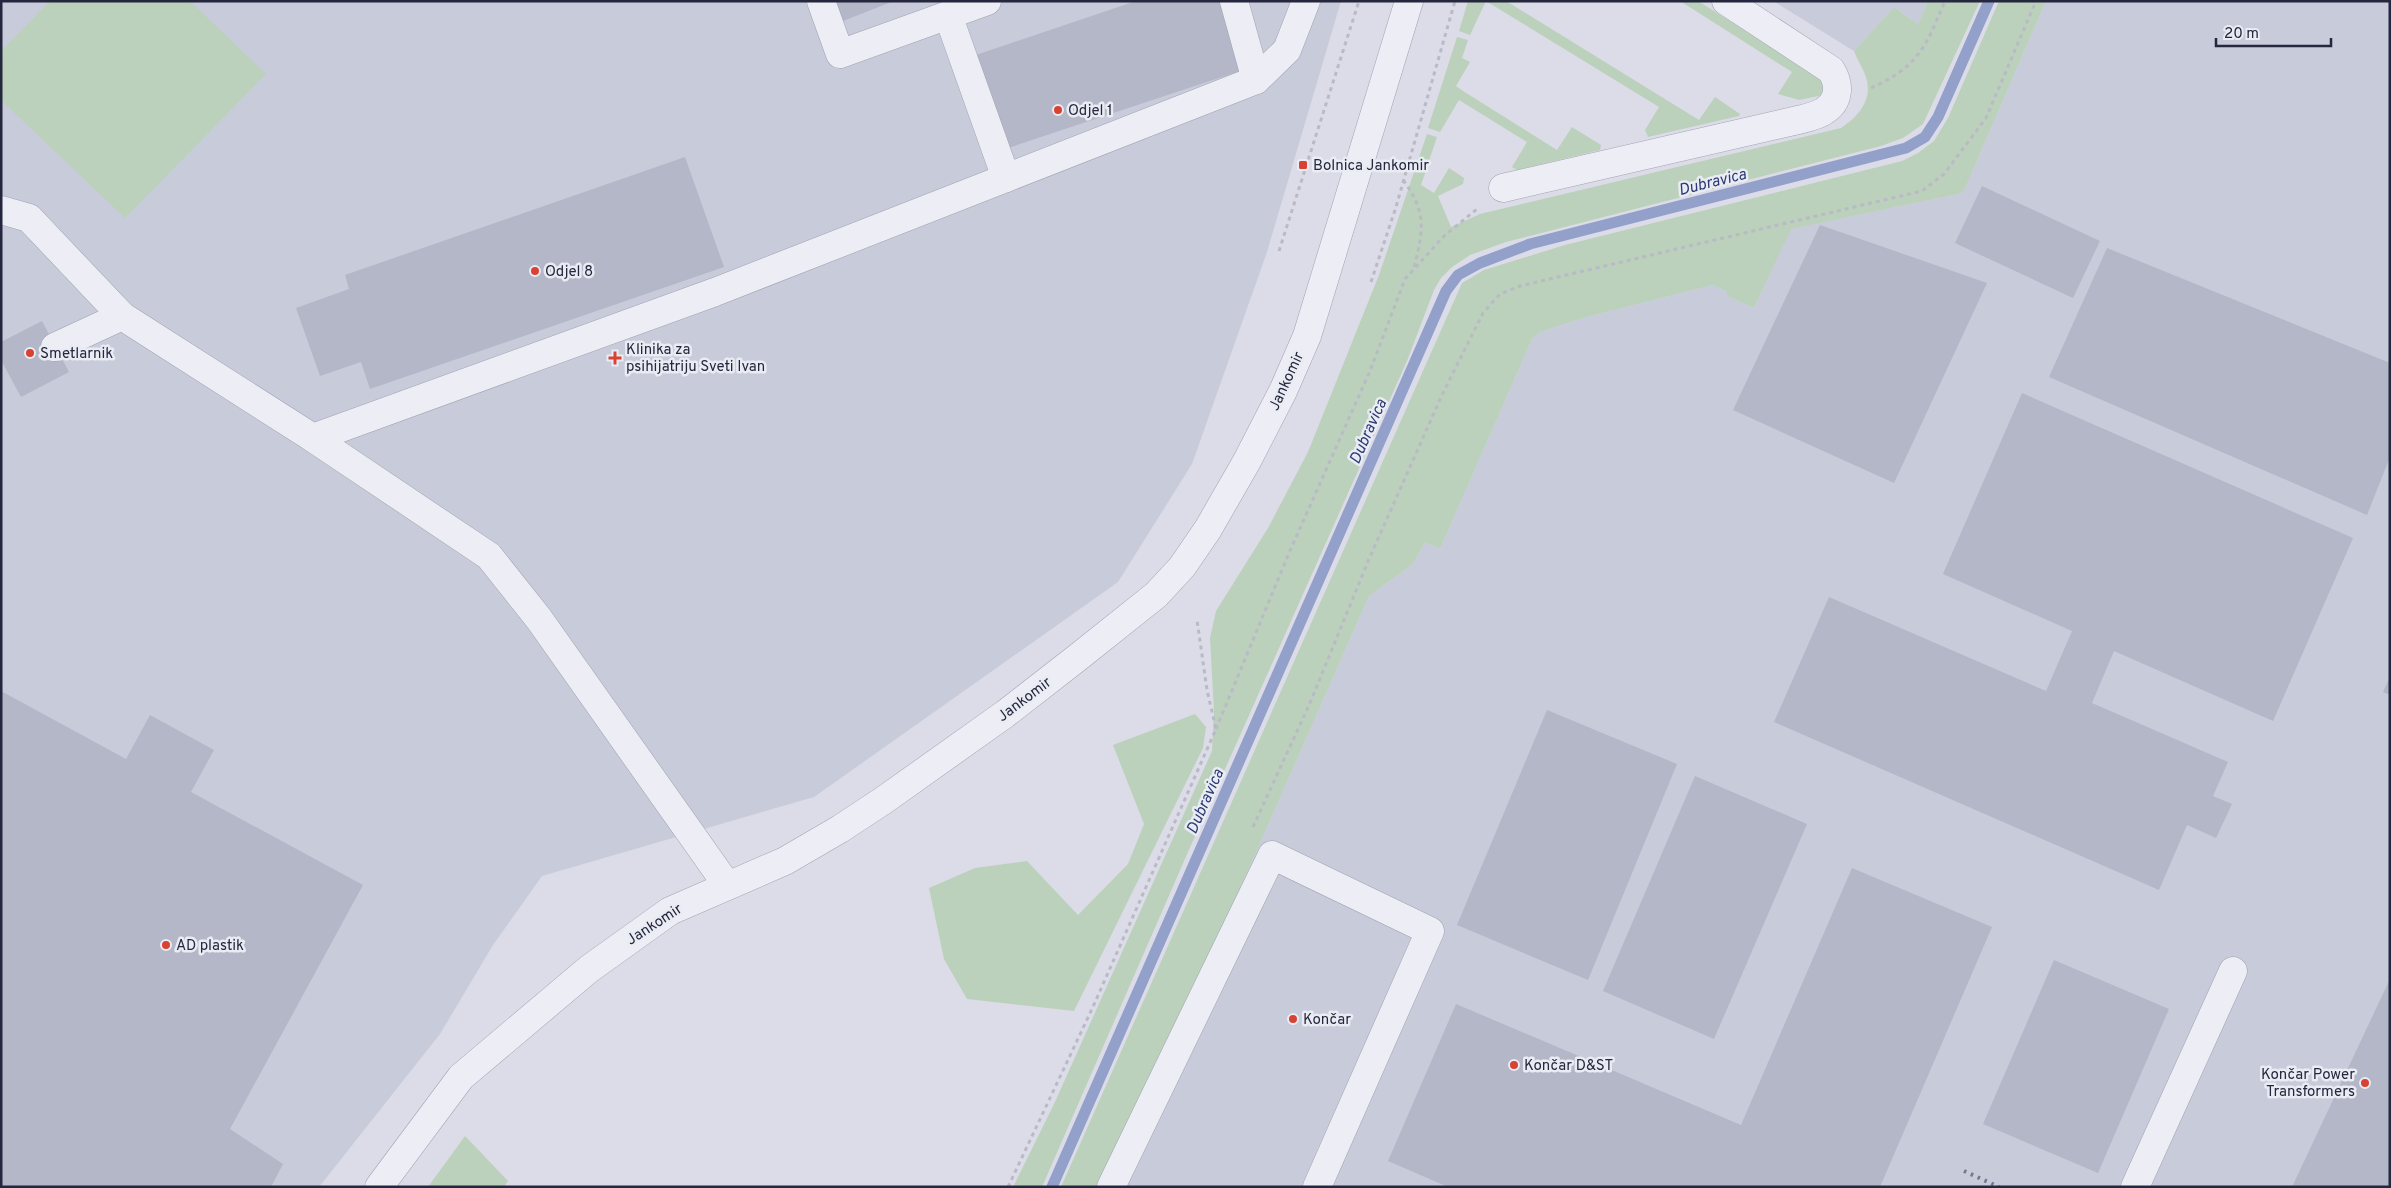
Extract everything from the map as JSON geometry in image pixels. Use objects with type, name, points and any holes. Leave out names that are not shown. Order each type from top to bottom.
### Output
[{"type":"street","points":[[821,1],[840,54],[987,1]]},
{"type":"street","points":[[1234,1],[1256,80]]},
{"type":"street","points":[[313,438],[716,292],[1256,80],[1287,50],[1306,1]]},
{"type":"street","name":"Jankomir","points":[[379,1187],[462,1076],[589,969],[670,910],[785,861],[840,829],[884,800],[1005,714],[1077,658],[1156,595],[1182,567],[1208,529],[1247,461],[1283,391],[1307,336],[1409,1]]},
{"type":"street","points":[[1503,188],[1798,120],[1824,111],[1834,100],[1838,90],[1838,80],[1831,70],[1726,1]]},
{"type":"street","points":[[948,15],[1006,178]]},
{"type":"street","points":[[1,210],[29,218],[122,316],[313,438],[489,556],[539,619],[727,885]]},
{"type":"street","points":[[55,346],[122,316]]},
{"type":"street","points":[[1112,1187],[1272,855],[1430,931],[1317,1187]]},
{"type":"street","points":[[2135,1187],[2233,971]]},
{"type":"path","points":[[1279,251],[1359,1]]},
{"type":"path","points":[[1371,282],[1403,180],[1454,1]]},
{"type":"path","points":[[1838,90],[1871,88],[1903,72],[1926,47],[1945,1]]},
{"type":"path","points":[[1252,829],[1310,703],[1369,559],[1442,394],[1483,313],[1500,294],[1520,286],[1922,191],[1944,174],[1986,118],[2036,1]]},
{"type":"path","points":[[1403,180],[1416,196],[1421,214],[1421,239],[1413,272]]},
{"type":"path","points":[[1008,1187],[1092,1009],[1216,729],[1289,554],[1370,372],[1405,279],[1444,236],[1503,188]]},
{"type":"path","points":[[1197,620],[1207,690],[1216,729]]},
{"type":"shaded area","name":"Klinika za psihijatriju Sveti Ivan","points":[[1,1],[1341,1],[1267,252],[1192,464],[1118,582],[814,797],[542,876],[493,945],[440,1034],[319,1187],[1,1187]]},
{"type":"shaded area","points":[[1773,1],[1928,1],[1918,24],[1894,7],[1854,51]]},
{"type":"shaded area","points":[[2046,1],[2390,1],[2390,1187],[1100,1187],[1220,934],[1369,596],[1413,564],[1425,542],[1440,549],[1532,339],[1540,332],[1583,318],[1713,285],[1727,292],[1727,296],[1754,308],[1790,229],[1963,193]]},
{"type":"green space","points":[[50,1],[190,1],[266,74],[125,218],[1,100],[1,51]]},
{"type":"green space","points":[[1468,1],[1486,1],[1470,35],[1459,31]]},
{"type":"green space","points":[[1486,1],[1506,1],[1699,120],[1715,97],[1740,114],[1739,116],[1648,137],[1645,130],[1659,107]]},
{"type":"green space","points":[[1680,1],[1698,1],[1831,84],[1829,94],[1799,100],[1778,94],[1792,72]]},
{"type":"green space","points":[[1928,1],[1980,1],[1923,124],[1903,138],[1881,146],[1506,242],[1470,255],[1452,267],[1441,278],[1434,290],[1407,361],[1188,852],[1042,1187],[1013,1187],[1055,1102],[1212,751],[1214,712],[1210,638],[1216,611],[1268,528],[1308,452],[1379,275],[1427,134],[1437,137],[1421,185],[1434,193],[1449,168],[1464,178],[1463,184],[1438,196],[1451,227],[1480,214],[1841,128],[1855,117],[1867,97],[1867,81],[1854,51],[1894,7],[1918,24]]},
{"type":"green space","points":[[1999,1],[2046,1],[1963,193],[1791,229],[1754,308],[1727,296],[1727,292],[1713,285],[1583,318],[1540,332],[1532,339],[1440,549],[1425,542],[1413,564],[1369,596],[1220,934],[1099,1187],[1061,1187],[1462,283],[1484,270],[1565,245],[1902,161],[1918,153],[1934,141],[1948,118]]},
{"type":"green space","points":[[1457,37],[1468,40],[1462,58],[1470,62],[1456,86],[1557,150],[1572,127],[1601,145],[1600,150],[1517,170],[1512,167],[1527,142],[1459,100],[1440,132],[1428,128]]},
{"type":"green space","points":[[1195,714],[1206,727],[1203,748],[1074,1011],[967,999],[944,959],[929,888],[975,868],[1027,861],[1078,915],[1128,864],[1144,824],[1113,745]]},
{"type":"green space","points":[[465,1136],[508,1181],[504,1187],[428,1187]]},
{"type":"building","points":[[835,1],[894,1],[843,21]]},
{"type":"building","name":"Odjel 1","points":[[1136,1],[1220,1],[1243,70],[1005,149],[973,56]]},
{"type":"building","name":"Odjel 8","points":[[685,157],[724,267],[370,389],[361,362],[320,376],[296,308],[349,289],[345,275]]},
{"type":"building","points":[[1982,186],[2100,241],[2073,298],[1955,243]]},
{"type":"building","points":[[1820,225],[1987,283],[1894,483],[1733,410]]},
{"type":"building","points":[[2107,248],[2390,363],[2390,457],[2367,515],[2049,377]]},
{"type":"building","name":"Smetlarnik","points":[[42,321],[69,372],[21,397],[1,360],[1,342]]},
{"type":"building","points":[[2022,393],[2353,538],[2273,721],[2114,651],[2092,703],[2228,762],[2213,796],[2232,804],[2216,838],[2187,825],[2159,890],[1774,722],[1829,597],[2046,691],[2072,631],[1943,574]]},
{"type":"building","points":[[2390,677],[2390,695],[2383,692]]},
{"type":"building","name":"AD plastik","points":[[1,691],[126,759],[150,715],[214,750],[191,792],[363,885],[230,1129],[283,1164],[271,1187],[1,1187]]},
{"type":"building","points":[[1547,710],[1677,764],[1588,980],[1457,925]]},
{"type":"building","points":[[1695,776],[1807,824],[1714,1039],[1603,991]]},
{"type":"building","name":"Končar D&ST","points":[[1852,868],[1992,927],[1880,1187],[1448,1187],[1388,1161],[1456,1004],[1741,1125]]},
{"type":"building","points":[[2054,960],[2169,1009],[2098,1173],[1983,1124]]},
{"type":"building","name":"Končar Power Transformers","points":[[2390,979],[2390,1187],[2292,1187]]},
{"type":"waterway","name":"Dubravica","points":[[1052,1187],[1446,291],[1458,275],[1480,263],[1530,244],[1906,148],[1925,137],[1938,117],[1989,1]]},
{"type":"railway","points":[[1964,1171],[1999,1187]]},
{"type":"place","name":"Odjel 1","points":[[1058,110]]},
{"type":"place","name":"Bolnica Jankomir","points":[[1303,165]]},
{"type":"place","name":"Odjel 8","points":[[535,271]]},
{"type":"place","name":"Smetlarnik","points":[[30,353]]},
{"type":"place","name":"Klinika za psihijatriju Sveti Ivan","points":[[615,358]]},
{"type":"place","name":"AD plastik","points":[[166,945]]},
{"type":"place","name":"Končar","points":[[1293,1019]]},
{"type":"place","name":"Končar D&ST","points":[[1514,1065]]},
{"type":"place","name":"Končar Power Transformers","points":[[2365,1083]]}]
